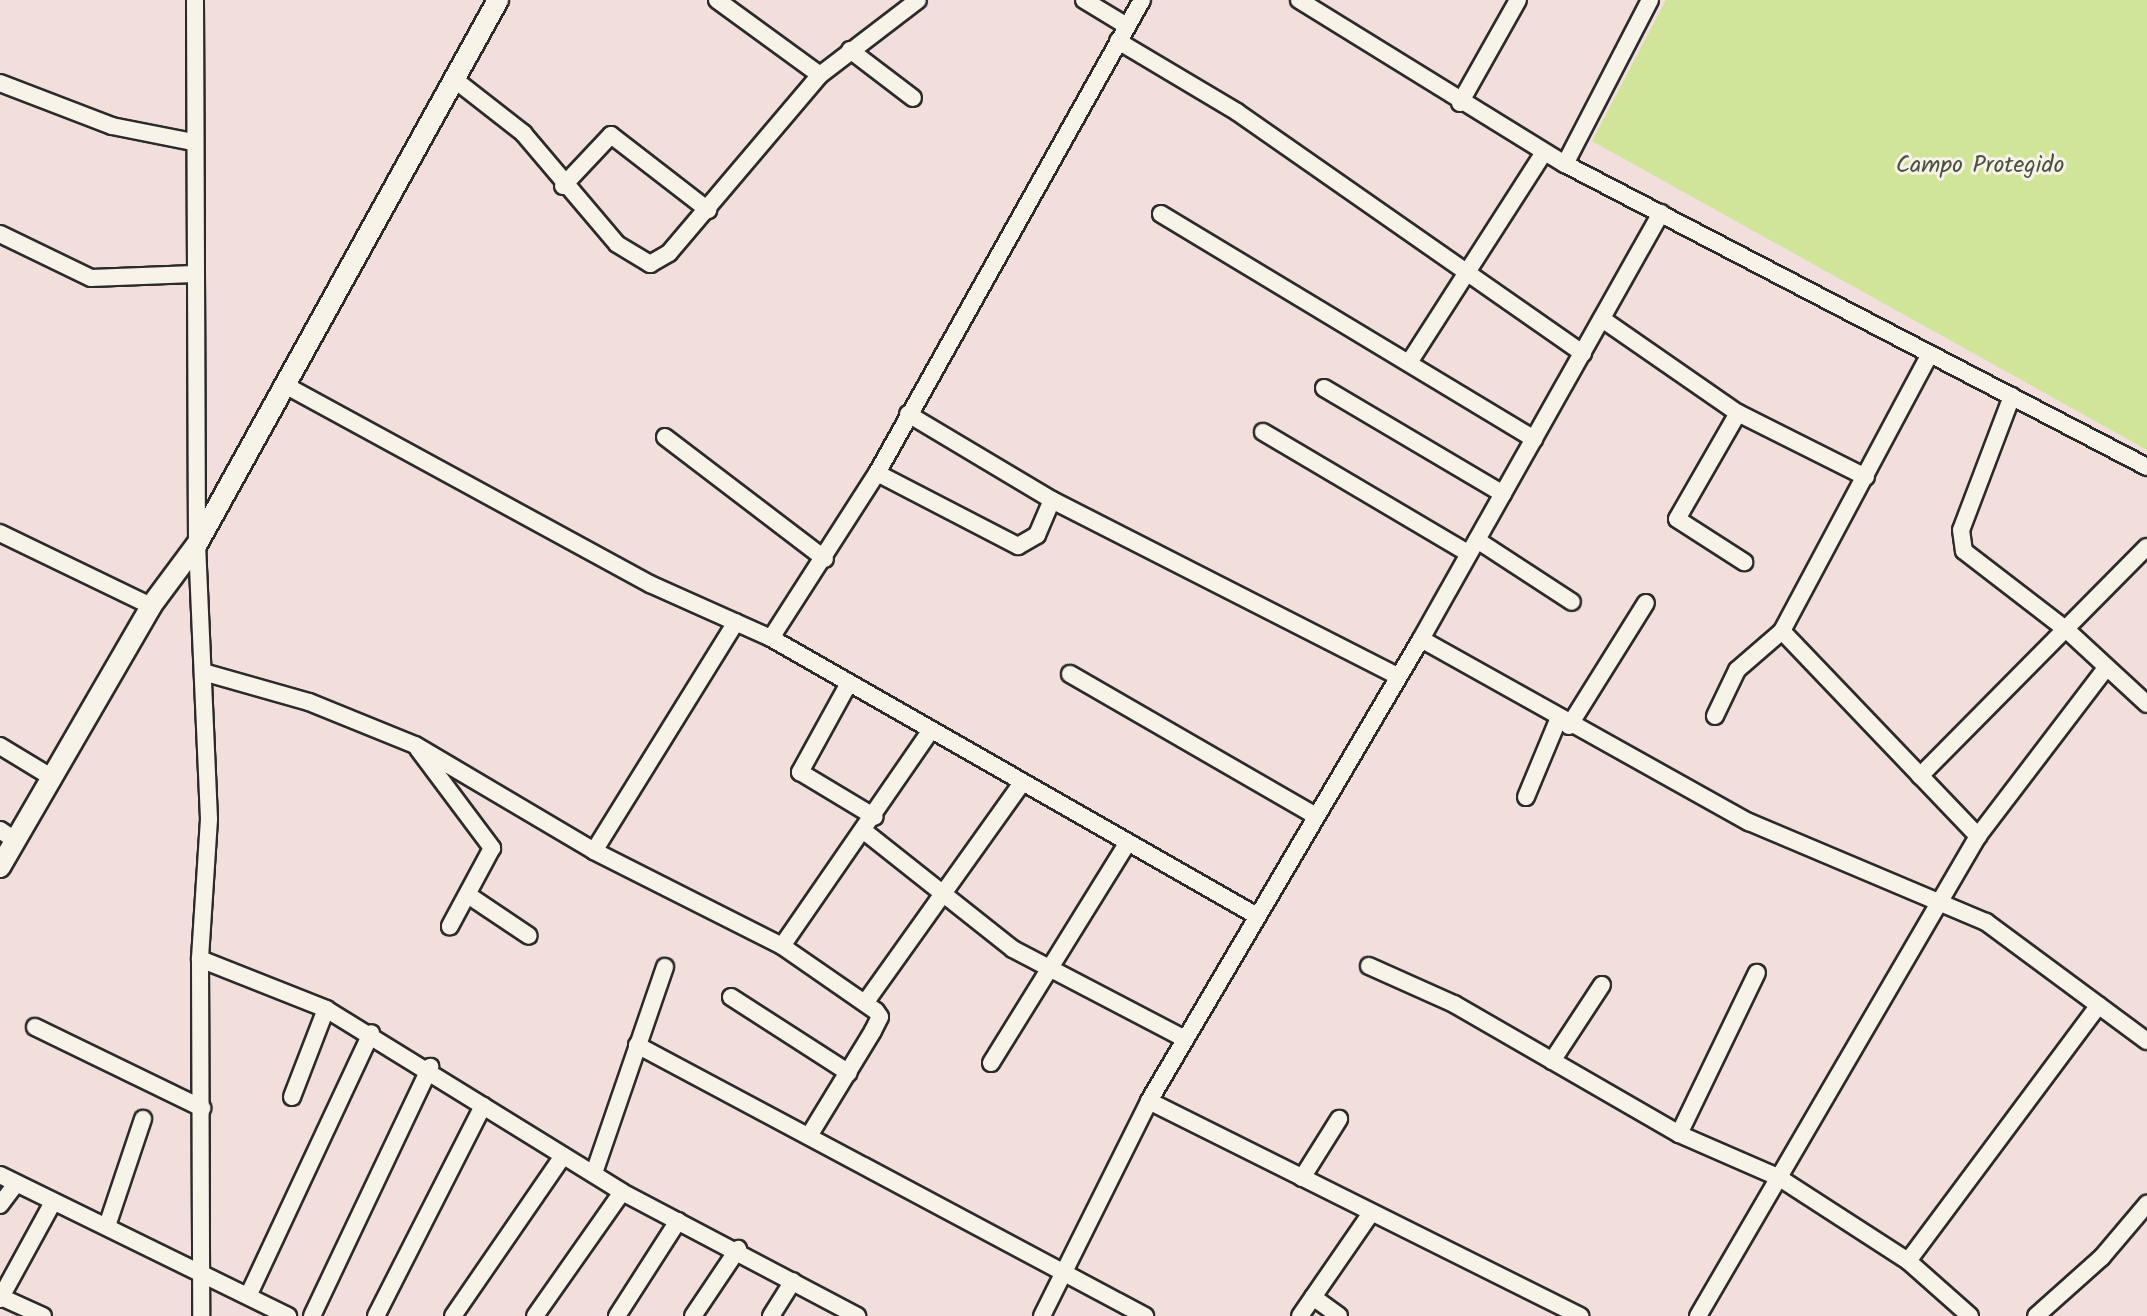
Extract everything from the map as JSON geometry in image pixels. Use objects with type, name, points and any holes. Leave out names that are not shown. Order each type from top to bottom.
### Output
[{"type":"street","points":[[195,0],[193,142],[197,544],[209,819],[200,959],[201,1316]]},
{"type":"street","points":[[717,0],[736,6],[820,75]]},
{"type":"street","points":[[454,79],[523,133],[563,186],[628,254],[650,264],[669,253],[708,210],[820,75],[918,0]]},
{"type":"street","points":[[1084,0],[1122,34],[1468,277],[1583,353]]},
{"type":"street","points":[[771,638],[825,559],[877,473],[1142,0]]},
{"type":"street","points":[[1299,0],[1460,103],[1565,164],[2147,467]]},
{"type":"street","points":[[1460,103],[1518,0]]},
{"type":"street","points":[[1565,164],[1650,0]]},
{"type":"street","points":[[0,867],[8,835],[51,777],[151,606],[197,544],[454,79],[493,2]]},
{"type":"street","points":[[850,50],[913,98]]},
{"type":"street","points":[[0,83],[112,126],[193,142]]},
{"type":"street","points":[[563,186],[611,135],[708,210]]},
{"type":"street","points":[[1410,361],[1468,277],[1544,152]]},
{"type":"street","points":[[1042,1316],[1149,1101],[1421,639],[1661,213]]},
{"type":"street","points":[[1161,214],[1410,361],[1534,439]]},
{"type":"street","points":[[0,234],[91,278],[194,274]]},
{"type":"street","points":[[1602,319],[1738,413],[1866,477]]},
{"type":"street","points":[[1715,716],[1737,670],[1782,631],[1929,356]]},
{"type":"street","points":[[285,385],[650,584],[771,638],[1126,845],[1257,916]]},
{"type":"street","points":[[1324,388],[1503,494]]},
{"type":"street","points":[[2012,396],[1961,542],[1968,555],[2069,632],[2147,704]]},
{"type":"street","points":[[1738,413],[1677,519],[1744,562]]},
{"type":"street","points":[[908,414],[1052,500],[1398,676]]},
{"type":"street","points":[[1263,432],[1572,602]]},
{"type":"street","points":[[665,437],[825,559]]},
{"type":"street","points":[[877,473],[1018,546],[1037,535],[1052,500]]},
{"type":"street","points":[[0,533],[151,606]]},
{"type":"street","points":[[1920,776],[2069,632],[2147,547]]},
{"type":"street","points":[[1526,797],[1564,723],[1646,603]]},
{"type":"street","points":[[594,851],[736,622]]},
{"type":"street","points":[[1782,631],[1978,836]]},
{"type":"street","points":[[1421,639],[1564,723],[1749,822],[1939,902],[2013,937],[2147,1041]]},
{"type":"street","points":[[1698,1316],[1978,836],[2106,668]]},
{"type":"street","points":[[203,672],[309,702],[415,745],[594,851],[782,946],[865,1003],[880,1017],[809,1136]]},
{"type":"street","points":[[1070,674],[1316,816]]},
{"type":"street","points":[[849,683],[800,772],[875,817]]},
{"type":"street","points":[[782,946],[875,817],[931,730]]},
{"type":"street","points":[[415,745],[458,807],[490,839],[492,848],[450,926]]},
{"type":"street","points":[[0,746],[51,777]]},
{"type":"street","points":[[865,1003],[1021,784]]},
{"type":"street","points":[[864,831],[945,889],[989,932],[1185,1039]]},
{"type":"street","points":[[991,1063],[1126,845]]},
{"type":"street","points":[[468,895],[529,936]]},
{"type":"street","points":[[200,959],[326,1009],[371,1033],[430,1067],[483,1106],[622,1192],[738,1249],[851,1315]]},
{"type":"street","points":[[1369,966],[1454,1004],[1679,1134],[1778,1177],[1908,1261],[1970,1316]]},
{"type":"street","points":[[594,1173],[665,967]]},
{"type":"street","points":[[1679,1134],[1757,973]]},
{"type":"street","points":[[1552,1061],[1602,985]]},
{"type":"street","points":[[731,997],[849,1073]]},
{"type":"street","points":[[1908,1261],[2099,1005]]},
{"type":"street","points":[[292,1097],[326,1009]]},
{"type":"street","points":[[35,1027],[202,1108]]},
{"type":"street","points":[[249,1294],[371,1033]]},
{"type":"street","points":[[637,1045],[1066,1271],[1145,1316]]},
{"type":"street","points":[[312,1316],[430,1067]]},
{"type":"street","points":[[1149,1101],[1580,1316]]},
{"type":"street","points":[[376,1316],[483,1106]]},
{"type":"street","points":[[107,1226],[143,1119]]},
{"type":"street","points":[[1302,1178],[1339,1119]]},
{"type":"street","points":[[453,1316],[563,1156]]},
{"type":"street","points":[[0,1175],[200,1270],[288,1316]]},
{"type":"street","points":[[0,1205],[16,1184]]},
{"type":"street","points":[[535,1316],[622,1192]]},
{"type":"street","points":[[43,1316],[1,1298],[53,1202]]},
{"type":"street","points":[[2036,1316],[2102,1257],[2147,1204]]},
{"type":"street","points":[[1300,1316],[1371,1213]]},
{"type":"street","points":[[617,1316],[678,1221]]},
{"type":"street","points":[[693,1316],[738,1249]]},
{"type":"street","points":[[771,1316],[793,1281]]},
{"type":"street","points":[[1313,1297],[1339,1316]]},
{"type":"green space","name":"Campo Protegido","points":[[1666,0],[2147,0],[2147,450],[1592,141]]}]
